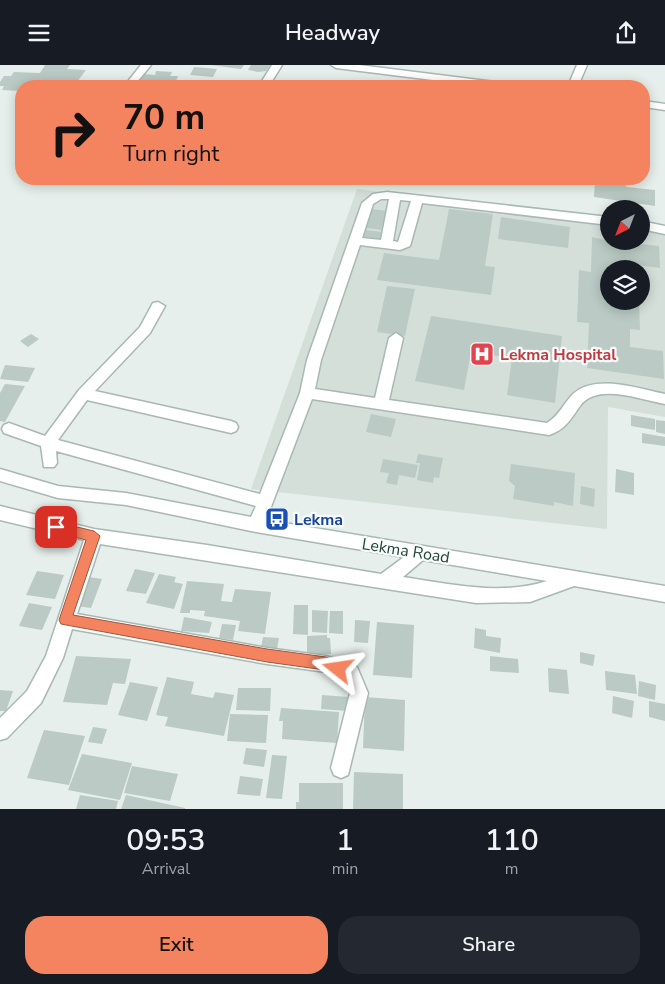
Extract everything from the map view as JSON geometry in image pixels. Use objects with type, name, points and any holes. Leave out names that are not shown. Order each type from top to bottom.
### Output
[{"type":"street","points":[[134,80],[146,65]]},
{"type":"street","points":[[268,80],[277,65]]},
{"type":"street","points":[[336,65],[455,80]]},
{"type":"street","points":[[576,80],[582,65]]},
{"type":"street","points":[[650,105],[665,107]]},
{"type":"street","points":[[256,525],[307,393],[314,360],[368,203],[373,197],[380,195],[395,196],[600,220]]},
{"type":"street","points":[[386,245],[395,196]]},
{"type":"street","points":[[356,241],[400,246],[406,243],[417,199]]},
{"type":"street","points":[[650,227],[665,230]]},
{"type":"street","points":[[49,463],[48,443],[84,393],[145,330],[158,306]]},
{"type":"street","points":[[381,404],[396,338]]},
{"type":"street","points":[[307,393],[549,429],[557,425],[578,398],[585,392],[594,389],[605,389],[665,399]]},
{"type":"street","points":[[84,393],[231,427]]},
{"type":"street","points":[[9,429],[48,443],[266,502]]},
{"type":"street","name":"Lekma Road","points":[[0,475],[58,491],[126,499],[256,525],[665,594]]},
{"type":"street","points":[[0,513],[94,536],[207,552],[382,582],[476,595],[530,593],[574,578]]},
{"type":"street","points":[[0,731],[34,697],[54,658],[94,536]]},
{"type":"street","points":[[382,582],[398,572],[420,552]]},
{"type":"street","points":[[65,620],[267,656],[326,664],[350,673],[359,693],[341,769]]},
{"type":"shaded area","name":"Lekma Hospital","points":[[357,189],[600,219],[600,250],[650,250],[650,225],[665,227],[665,417],[608,407],[607,529],[251,489]]},
{"type":"building","points":[[45,65],[70,65],[67,69],[86,70],[78,80],[15,80],[15,91],[2,90],[4,86],[0,86],[4,76],[11,76],[14,72],[40,73]]},
{"type":"building","points":[[211,65],[244,65],[241,69]]},
{"type":"building","points":[[251,65],[270,65],[266,71],[258,72],[248,70]]},
{"type":"building","points":[[194,67],[217,69],[213,77],[190,75]]},
{"type":"building","points":[[156,71],[172,72],[170,76],[178,76],[176,80],[141,80],[144,74],[155,75]]},
{"type":"building","points":[[595,185],[626,185],[627,187],[655,190],[655,206],[650,205],[650,200],[614,200],[594,197]]},
{"type":"building","points":[[372,209],[387,211],[382,230],[366,228]]},
{"type":"building","points":[[449,209],[493,214],[485,266],[495,267],[491,295],[377,280],[384,253],[439,260]]},
{"type":"building","points":[[501,217],[570,227],[568,248],[498,239]]},
{"type":"building","points":[[366,230],[382,232],[379,242],[363,239]]},
{"type":"building","points":[[592,237],[600,239],[600,250],[650,250],[650,245],[659,246],[660,268],[650,267],[650,260],[600,260],[600,310],[639,310],[640,330],[630,329],[630,347],[663,351],[664,379],[587,368],[589,323],[577,322],[579,270],[591,272]]},
{"type":"building","points":[[387,286],[415,289],[405,336],[377,332]]},
{"type":"building","points":[[431,316],[562,336],[555,403],[507,395],[512,358],[471,352],[464,390],[415,381]]},
{"type":"building","points":[[31,334],[39,339],[28,347],[20,341]]},
{"type":"building","points":[[5,365],[35,368],[28,382],[0,379]]},
{"type":"building","points":[[5,384],[25,386],[5,422],[0,421],[0,393]]},
{"type":"building","points":[[371,414],[396,419],[391,437],[366,432]]},
{"type":"building","points":[[631,415],[655,419],[655,430],[631,426]]},
{"type":"building","points":[[656,420],[665,421],[665,434],[656,432]]},
{"type":"building","points":[[642,433],[665,437],[665,446],[642,443]]},
{"type":"building","points":[[418,454],[443,458],[439,478],[434,477],[433,483],[417,480],[420,463],[416,463]]},
{"type":"building","points":[[383,459],[418,465],[415,478],[399,475],[397,485],[386,483],[389,473],[380,472]]},
{"type":"building","points":[[511,464],[575,473],[573,506],[554,502],[554,506],[513,499],[515,486],[509,481]]},
{"type":"building","points":[[616,469],[634,473],[634,495],[615,492]]},
{"type":"building","points":[[581,486],[595,489],[594,507],[580,504]]},
{"type":"building","points":[[135,569],[155,573],[146,594],[126,591]]},
{"type":"building","points":[[37,571],[64,575],[55,599],[26,595]]},
{"type":"building","points":[[159,574],[176,577],[174,582],[183,584],[174,609],[146,603]]},
{"type":"building","points":[[89,577],[102,579],[91,608],[77,606]]},
{"type":"building","points":[[187,581],[224,584],[221,601],[232,602],[235,589],[271,592],[265,634],[238,631],[240,621],[204,616],[205,611],[190,610],[190,613],[180,613]]},
{"type":"building","points":[[29,603],[52,607],[42,630],[19,626]]},
{"type":"building","points":[[294,605],[308,605],[308,635],[293,634]]},
{"type":"building","points":[[312,610],[328,611],[327,633],[312,632]]},
{"type":"building","points":[[330,611],[343,611],[343,634],[329,633]]},
{"type":"building","points":[[184,617],[212,622],[209,633],[181,631]]},
{"type":"building","points":[[355,620],[370,621],[368,643],[354,642]]},
{"type":"building","points":[[377,622],[414,625],[412,678],[373,675]]},
{"type":"building","points":[[222,624],[236,625],[233,640],[219,638]]},
{"type":"building","points":[[475,628],[486,630],[486,636],[501,638],[500,653],[474,648]]},
{"type":"building","points":[[327,635],[327,638],[330,638],[331,654],[307,655],[307,636]]},
{"type":"building","points":[[263,637],[279,638],[277,649],[261,648]]},
{"type":"building","points":[[580,652],[595,655],[593,666],[580,663]]},
{"type":"building","points":[[76,656],[131,659],[125,684],[113,683],[107,705],[63,702]]},
{"type":"building","points":[[490,656],[518,659],[519,673],[490,671]]},
{"type":"building","points":[[548,668],[567,670],[569,694],[549,692]]},
{"type":"building","points":[[605,671],[635,675],[637,694],[606,690]]},
{"type":"building","points":[[167,677],[194,682],[191,694],[213,698],[215,692],[234,695],[224,736],[165,726],[168,717],[156,715]]},
{"type":"building","points":[[639,681],[656,685],[655,700],[638,696]]},
{"type":"building","points":[[130,682],[158,687],[147,721],[118,715]]},
{"type":"building","points":[[238,688],[271,688],[270,711],[236,710]]},
{"type":"building","points":[[0,690],[13,691],[6,711],[0,711]]},
{"type":"building","points":[[322,695],[349,697],[348,711],[321,709]]},
{"type":"building","points":[[613,696],[634,701],[632,718],[612,713]]},
{"type":"building","points":[[365,697],[405,700],[404,751],[363,748]]},
{"type":"building","points":[[649,701],[665,704],[665,721],[649,717]]},
{"type":"building","points":[[281,708],[339,712],[337,743],[282,739],[283,721],[279,721]]},
{"type":"building","points":[[230,714],[268,715],[266,743],[227,741]]},
{"type":"building","points":[[93,727],[107,729],[102,744],[88,742]]},
{"type":"building","points":[[44,730],[85,736],[69,785],[27,778]]},
{"type":"building","points":[[246,748],[267,750],[264,767],[243,764]]},
{"type":"building","points":[[82,754],[132,763],[120,800],[68,790]]},
{"type":"building","points":[[272,755],[287,756],[282,799],[266,798]]},
{"type":"building","points":[[132,766],[178,774],[170,801],[124,793]]},
{"type":"building","points":[[354,772],[403,774],[403,809],[353,809]]},
{"type":"building","points":[[240,776],[263,779],[260,796],[237,794]]},
{"type":"building","points":[[299,783],[343,783],[343,809],[296,809],[296,802],[299,802]]},
{"type":"building","points":[[80,795],[118,801],[116,809],[76,809]]},
{"type":"building","points":[[126,795],[185,808],[185,809],[121,809]]},
{"type":"place","name":"Lekma Hospital","points":[[482,354]]},
{"type":"place","name":"Lekma","points":[[277,519]]},
{"type":"route","points":[[56,527],[94,536],[65,620],[267,656],[326,664],[338,669]]}]
